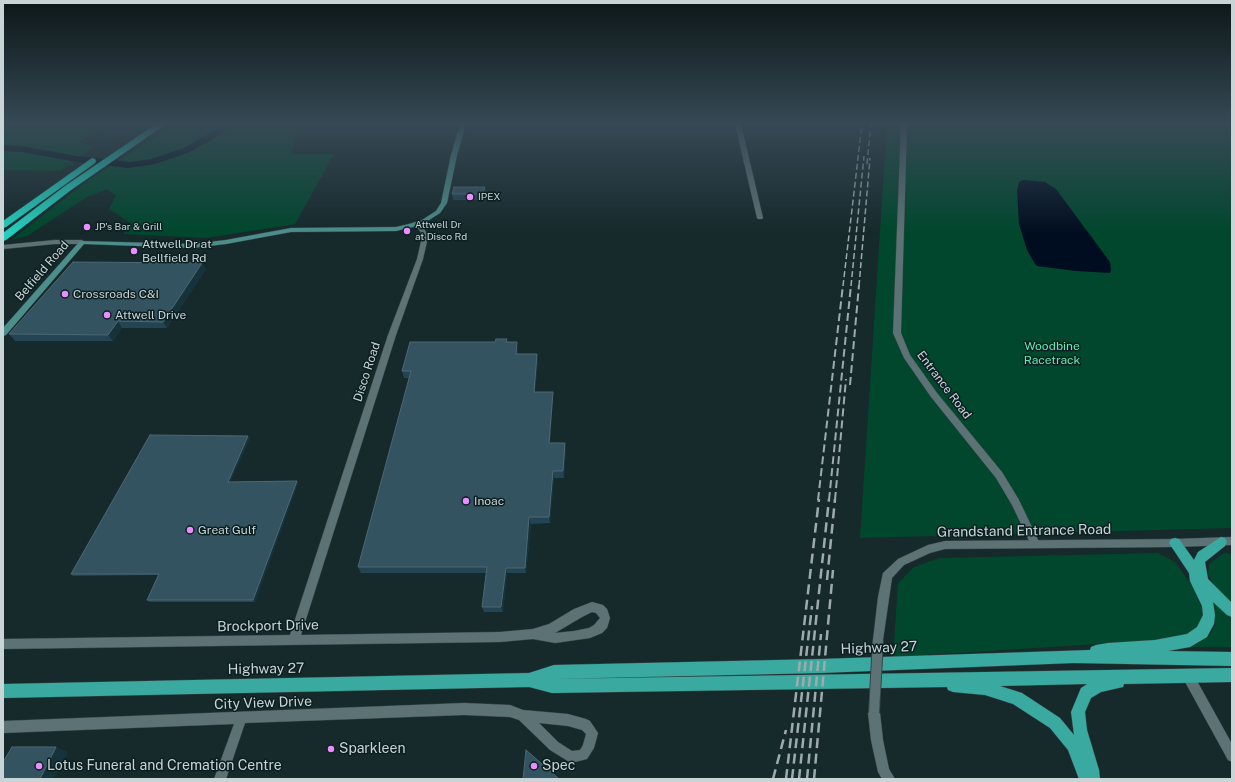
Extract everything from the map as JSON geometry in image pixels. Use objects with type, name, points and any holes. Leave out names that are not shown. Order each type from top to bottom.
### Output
[{"type":"highway","points":[[3,226],[74,172],[94,160]]},
{"type":"highway","points":[[3,238],[86,175],[102,160]]},
{"type":"main road","points":[[79,245],[110,248],[130,245],[192,246],[226,242],[291,230],[396,229],[417,224],[434,215],[442,207],[453,160]]},
{"type":"main road","name":"Belfield Road","points":[[3,333],[79,245]]},
{"type":"main road","points":[[1207,588],[1201,575],[1199,562],[1202,556],[1226,542]]},
{"type":"main road","points":[[1175,543],[1207,588],[1232,611]]},
{"type":"main road","points":[[1074,656],[1108,650],[1156,647],[1190,640],[1202,632],[1207,624],[1209,614],[1208,606],[1203,593],[1196,581],[1195,572]]},
{"type":"main road","name":"Highway 27","points":[[529,680],[554,672],[821,666],[1074,656],[1232,659]]},
{"type":"main road","name":"Highway 27","points":[[3,691],[529,680],[552,686],[1232,675]]},
{"type":"main road","points":[[1092,779],[1092,770],[1080,730],[1078,712],[1086,693],[1099,685],[1162,676]]},
{"type":"main road","points":[[905,680],[985,688],[1018,698],[1055,723],[1073,745],[1087,779]]},
{"type":"street","points":[[747,160],[760,218]]},
{"type":"street","name":"Entrance Road","points":[[903,160],[897,333],[907,356],[934,395],[999,475],[1016,502],[1034,544]]},
{"type":"street","name":"Disco Road","points":[[294,640],[391,338],[420,259],[425,237],[423,231],[417,224]]},
{"type":"street","points":[[3,247],[38,245],[49,247],[79,245]]},
{"type":"street","name":"Grandstand Entrance Road","points":[[889,779],[884,772],[876,740],[874,713],[878,640],[887,576],[901,562],[928,549],[945,545],[1226,542]]},
{"type":"street","name":"Brockport Drive","points":[[3,644],[500,637],[533,634],[551,629],[592,607],[599,608],[603,612],[605,618],[603,624],[598,629],[574,636],[555,638],[533,634]]},
{"type":"street","points":[[1188,676],[1232,756]]},
{"type":"street","name":"City View Drive","points":[[3,727],[241,719],[464,709],[510,711],[523,716],[568,720],[586,725],[592,733],[588,748],[582,755],[571,757],[554,746],[523,716]]},
{"type":"street","points":[[220,779],[241,719]]},
{"type":"green space","points":[[3,160],[75,160],[71,163],[75,164],[67,166],[59,171],[3,170]]},
{"type":"green space","points":[[119,160],[330,160],[295,224],[206,238],[123,234],[132,224],[109,209],[116,195],[107,189],[87,197],[27,236],[11,240],[87,181]]},
{"type":"green space","name":"Woodbine Racetrack","points":[[885,160],[1232,160],[1232,528],[860,538]]},
{"type":"green space","points":[[1158,553],[1175,562],[1192,586],[1204,613],[1193,633],[1162,640],[893,657],[898,583],[914,567],[939,558]]},
{"type":"green space","points":[[1224,553],[1232,554],[1232,605],[1216,590],[1208,574],[1209,564]]},
{"type":"green space","points":[[1211,599],[1232,617],[1232,647],[1187,647],[1209,636],[1215,625],[1215,609]]},
{"type":"water","points":[[1023,180],[1045,182],[1056,189],[1110,262],[1110,273],[1076,271],[1037,266],[1035,264],[1027,250],[1019,224],[1017,190],[1019,182]]},
{"type":"building","points":[[454,187],[485,187],[483,194],[452,194]]},
{"type":"building","name":"Attwell Drive","points":[[73,262],[202,263],[163,322],[118,321],[108,335],[9,334]]},
{"type":"building","name":"Inoac","points":[[496,339],[507,339],[506,342],[517,342],[516,354],[537,354],[534,392],[553,392],[549,443],[565,443],[563,471],[553,471],[549,517],[529,517],[525,568],[506,568],[501,607],[482,607],[487,567],[358,567],[411,371],[402,371],[410,342],[495,342]]},
{"type":"building","name":"Great Gulf","points":[[150,435],[248,436],[228,482],[297,481],[253,600],[147,600],[159,574],[71,574]]},
{"type":"building","points":[[12,747],[56,747],[40,779],[3,779],[3,762]]},
{"type":"building","name":"Spec","points":[[526,750],[558,778],[558,779],[523,779]]},
{"type":"waterway","points":[[90,160],[129,165],[156,160]]},
{"type":"railway","points":[[843,286],[858,160]]},
{"type":"railway","points":[[851,286],[864,160]]},
{"type":"railway","points":[[859,286],[870,160]]},
{"type":"railway","points":[[818,500],[843,285]]},
{"type":"railway","points":[[829,500],[851,285]]},
{"type":"railway","points":[[850,385],[859,285]]},
{"type":"railway","points":[[835,500],[846,379]]},
{"type":"railway","points":[[786,779],[819,499]]},
{"type":"railway","points":[[799,779],[829,499]]},
{"type":"railway","points":[[827,580],[835,499]]},
{"type":"railway","points":[[814,779],[833,570]]},
{"type":"railway","points":[[792,779],[812,606]]},
{"type":"railway","points":[[807,779],[821,634]]},
{"type":"railway","points":[[773,779],[786,730]]},
{"type":"place","name":"IPEX","points":[[470,197]]},
{"type":"place","name":"JP's Bar & Grill","points":[[87,227]]},
{"type":"place","name":"Attwell Dr at Disco Rd","points":[[407,231]]},
{"type":"place","name":"Attwell Dr at Bellfield Rd","points":[[134,251]]},
{"type":"place","name":"Crossroads C&I","points":[[65,294]]},
{"type":"place","name":"Attwell Drive","points":[[107,315]]},
{"type":"place","name":"Inoac","points":[[466,501]]},
{"type":"place","name":"Great Gulf","points":[[190,530]]},
{"type":"place","name":"Sparkleen","points":[[331,749]]},
{"type":"place","name":"Lotus Funeral and Cremation Centre","points":[[39,766]]},
{"type":"place","name":"Spec","points":[[534,766]]}]
